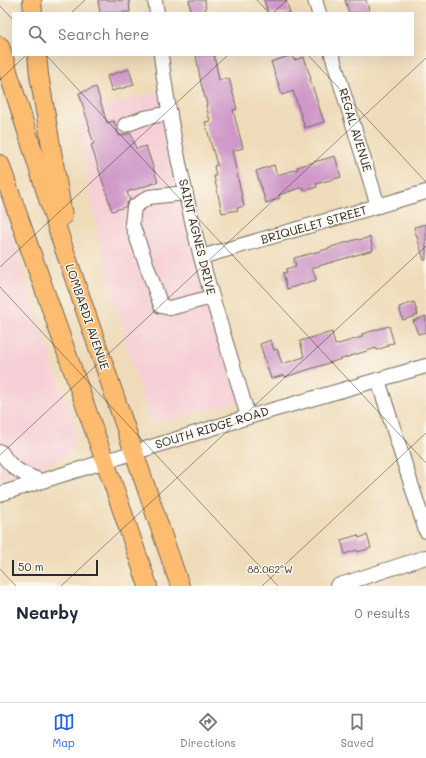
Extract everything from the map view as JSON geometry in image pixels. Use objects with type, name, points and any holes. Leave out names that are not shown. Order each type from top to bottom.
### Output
[{"type":"main road","points":[[32,0],[33,12]]},
{"type":"main road","name":"LOMBARDI AVENUE","points":[[0,46],[62,240],[180,586]]},
{"type":"main road","points":[[37,56],[39,75],[63,212],[62,240]]},
{"type":"main road","points":[[1,168],[148,586]]},
{"type":"street","points":[[155,0],[157,12]]},
{"type":"street","points":[[315,0],[319,12]]},
{"type":"street","name":"SAINT AGNES DRIVE","points":[[162,56],[164,79],[178,161],[201,257],[248,417]]},
{"type":"street","name":"REGAL AVENUE","points":[[332,56],[378,206]]},
{"type":"street","points":[[125,125],[144,118],[170,113]]},
{"type":"street","name":"BRIQUELET STREET","points":[[201,257],[426,192]]},
{"type":"street","points":[[186,193],[149,197],[134,206],[132,224],[161,306],[170,308],[212,297]]},
{"type":"street","name":"SOUTH RIDGE ROAD","points":[[0,494],[248,417],[426,366]]},
{"type":"street","points":[[378,380],[426,531]]},
{"type":"street","points":[[0,467],[2,452],[6,460],[14,468],[41,481]]},
{"type":"street","points":[[337,586],[426,558]]},
{"type":"shaded area","points":[[166,89],[244,401],[160,421],[150,419],[127,346],[103,253],[92,203],[76,114]]},
{"type":"shaded area","points":[[0,199],[6,214],[25,281],[74,425],[76,438],[72,449],[63,458],[0,479]]},
{"type":"building","points":[[98,0],[129,0],[130,12],[100,12]]},
{"type":"building","points":[[189,0],[205,0],[206,12],[191,12]]},
{"type":"building","points":[[264,0],[286,0],[290,12],[268,12]]},
{"type":"building","points":[[345,0],[366,0],[370,12],[349,12]]},
{"type":"building","points":[[196,56],[214,56],[219,80],[229,78],[237,109],[233,110],[243,148],[232,151],[244,206],[237,208],[238,210],[222,213],[214,176],[216,176],[214,166],[217,165],[205,122],[210,121]]},
{"type":"building","points":[[289,56],[292,56],[294,60],[304,57],[324,122],[305,128],[293,91],[282,95],[271,62]]},
{"type":"building","points":[[129,69],[134,85],[112,91],[107,76]]},
{"type":"building","points":[[96,87],[107,123],[114,121],[119,136],[131,133],[136,149],[146,146],[158,182],[127,192],[130,200],[125,207],[112,211],[91,145],[94,144],[79,93]]},
{"type":"building","points":[[335,156],[341,177],[316,184],[317,187],[304,191],[303,187],[279,195],[280,198],[266,203],[256,171],[274,165],[277,175],[298,169],[297,167]]},
{"type":"building","points":[[426,224],[426,260],[424,260],[414,227]]},
{"type":"building","points":[[370,237],[373,250],[312,268],[316,280],[287,289],[283,273],[287,272],[286,269],[296,266],[294,258],[358,239]]},
{"type":"building","points":[[414,302],[418,315],[403,320],[399,307]]},
{"type":"building","points":[[426,316],[426,332],[418,334],[413,321]]},
{"type":"building","points":[[389,326],[394,343],[387,344],[388,346],[377,350],[376,348],[285,377],[284,375],[271,379],[260,344],[271,340],[274,350],[277,349],[282,364],[304,357],[300,341],[332,332],[335,345],[362,337],[362,334]]},
{"type":"building","points":[[358,535],[359,538],[367,535],[371,548],[345,554],[341,540]]}]
